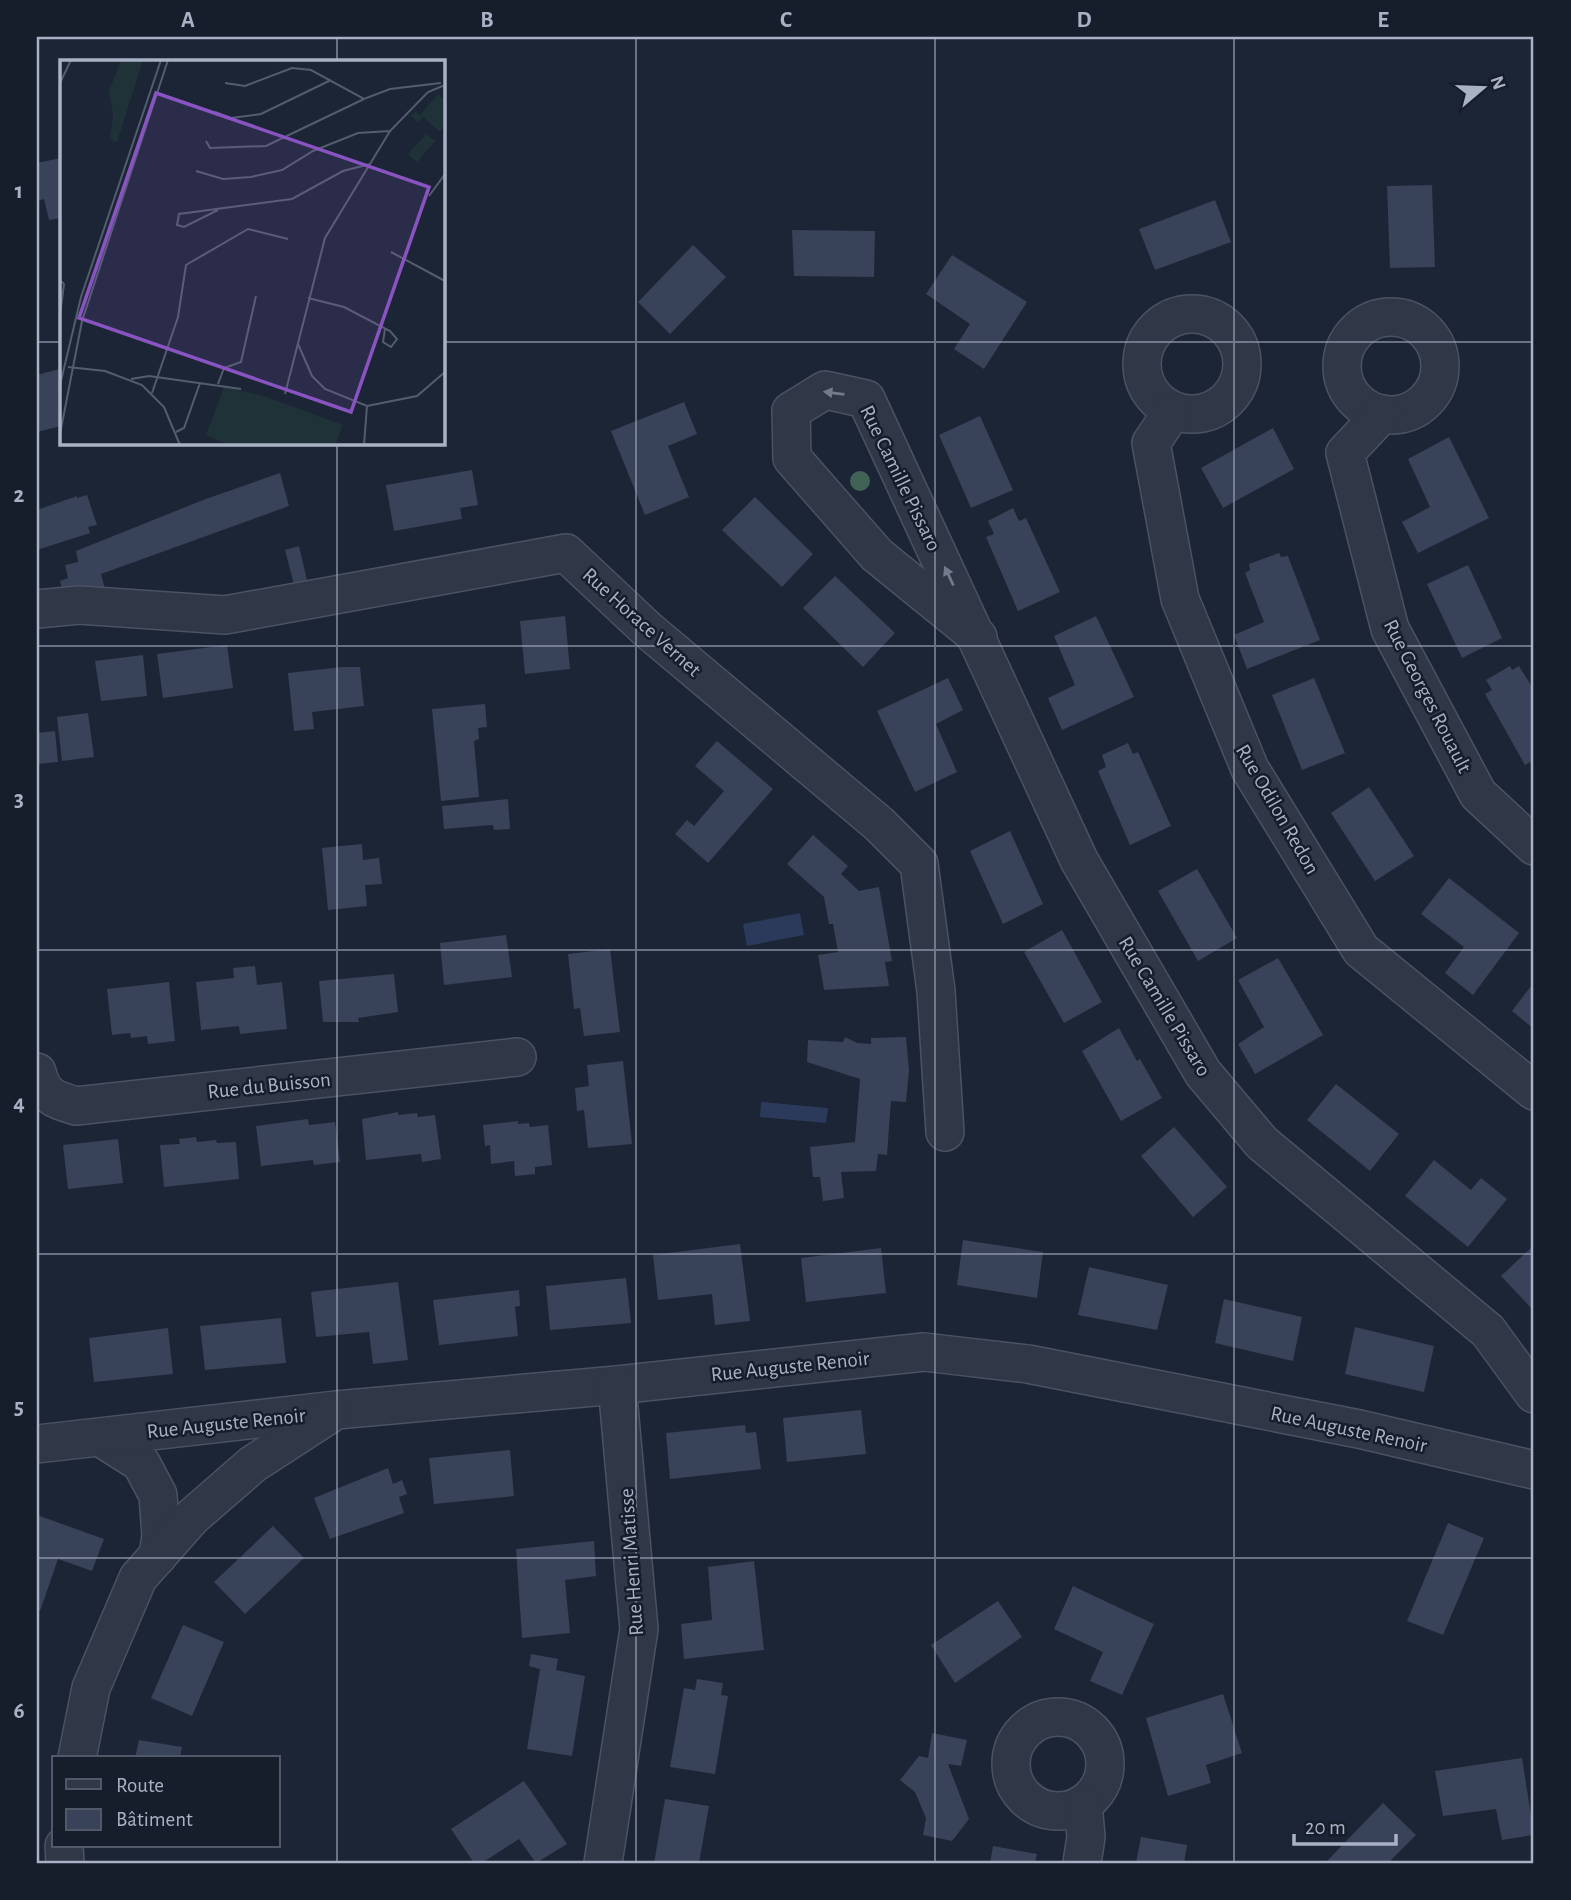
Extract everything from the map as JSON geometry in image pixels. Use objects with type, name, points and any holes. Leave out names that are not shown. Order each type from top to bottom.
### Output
[{"type":"street","name":"Rue Camille Pissaro","points":[[978,638],[877,555],[792,458],[792,411],[825,390],[866,399],[978,638],[1079,860],[1203,1073],[1262,1143],[1488,1331],[1534,1394]]},
{"type":"street","name":"Rue Odilon Redon","points":[[1172,412],[1151,443],[1180,599],[1250,768],[1361,950],[1534,1091]]},
{"type":"street","name":"Rue Georges Rouault","points":[[1382,414],[1345,453],[1390,629],[1478,794],[1534,846]]},
{"type":"street","name":"Rue Horace Vernet","points":[[37,609],[79,605],[225,615],[566,553],[648,630],[878,824],[919,864],[936,991],[945,1132]]},
{"type":"street","name":"Rue du Buisson","points":[[37,1072],[41,1089],[56,1100],[76,1106],[517,1057]]},
{"type":"street","name":"Rue Auguste Renoir","points":[[37,1444],[336,1410],[617,1385],[924,1352],[1028,1364],[1359,1429],[1534,1470]]},
{"type":"street","name":"Rue Henri Matisse","points":[[603,1863],[639,1629],[617,1385]]},
{"type":"street","points":[[76,1756],[91,1688],[138,1578],[192,1517],[253,1464],[336,1410]]},
{"type":"street","points":[[100,1437],[141,1462],[158,1494],[161,1536],[158,1556]]},
{"type":"street","points":[[1082,1863],[1086,1837],[1083,1804]]},
{"type":"water","points":[[800,913],[804,935],[747,946],[743,924]]},
{"type":"water","points":[[761,1102],[828,1108],[826,1123],[760,1117]]},
{"type":"building","points":[[60,158],[60,218],[49,220],[44,199],[37,201],[37,163]]},
{"type":"building","points":[[1432,185],[1435,267],[1390,268],[1387,186]]},
{"type":"building","points":[[1215,200],[1231,242],[1155,270],[1139,229]]},
{"type":"building","points":[[792,230],[875,231],[874,277],[794,276]]},
{"type":"building","points":[[693,245],[726,277],[670,334],[638,302]]},
{"type":"building","points":[[952,255],[1027,302],[984,369],[954,349],[970,324],[926,294]]},
{"type":"building","points":[[59,369],[60,374],[60,426],[37,432],[37,375]]},
{"type":"building","points":[[684,402],[697,434],[668,446],[689,497],[645,515],[611,431]]},
{"type":"building","points":[[980,416],[1013,490],[971,508],[939,435]]},
{"type":"building","points":[[1273,428],[1294,469],[1223,508],[1201,468]]},
{"type":"building","points":[[1449,437],[1489,518],[1418,553],[1402,522],[1430,507],[1408,459]]},
{"type":"building","points":[[472,470],[478,505],[460,508],[462,519],[394,531],[386,485]]},
{"type":"building","points":[[280,473],[289,506],[101,574],[106,592],[66,602],[60,581],[68,578],[65,565],[78,562],[76,551],[203,500]]},
{"type":"building","points":[[87,495],[97,525],[88,527],[90,533],[37,550],[37,510]]},
{"type":"building","points":[[755,497],[813,554],[782,587],[722,530]]},
{"type":"building","points":[[1013,508],[1019,521],[1026,518],[1060,592],[1018,611],[986,537],[994,534],[988,521]]},
{"type":"building","points":[[299,546],[310,593],[297,596],[285,550]]},
{"type":"building","points":[[1279,553],[1281,557],[1288,556],[1320,640],[1247,669],[1234,635],[1264,622],[1245,573],[1250,570],[1249,564]]},
{"type":"building","points":[[1468,565],[1502,638],[1462,658],[1427,584]]},
{"type":"building","points":[[835,576],[895,633],[863,667],[803,608]]},
{"type":"building","points":[[565,616],[570,669],[525,674],[520,621]]},
{"type":"building","points":[[1096,616],[1134,697],[1062,730],[1048,698],[1075,685],[1054,636]]},
{"type":"building","points":[[227,645],[233,688],[163,698],[157,654]]},
{"type":"building","points":[[143,655],[147,696],[101,701],[95,661]]},
{"type":"building","points":[[1510,666],[1512,670],[1519,666],[1534,690],[1534,760],[1525,765],[1485,694],[1492,690],[1486,680]]},
{"type":"building","points":[[360,667],[364,706],[312,712],[314,729],[294,731],[288,673]]},
{"type":"building","points":[[948,678],[963,710],[936,724],[957,772],[915,792],[877,711]]},
{"type":"building","points":[[1314,678],[1345,753],[1302,770],[1272,695]]},
{"type":"building","points":[[485,704],[487,727],[478,728],[479,739],[474,741],[479,797],[441,801],[432,709]]},
{"type":"building","points":[[88,713],[94,757],[62,761],[57,717]]},
{"type":"building","points":[[55,731],[58,762],[37,764],[37,733]]},
{"type":"building","points":[[717,741],[773,789],[708,863],[675,834],[687,820],[694,826],[724,791],[695,766]]},
{"type":"building","points":[[1128,743],[1133,754],[1138,752],[1171,826],[1130,845],[1098,771],[1106,767],[1102,755]]},
{"type":"building","points":[[1369,787],[1414,856],[1375,881],[1331,813]]},
{"type":"building","points":[[508,799],[510,829],[494,830],[493,825],[444,829],[442,806]]},
{"type":"building","points":[[1010,831],[1043,904],[1003,924],[970,851]]},
{"type":"building","points":[[813,835],[848,866],[841,874],[859,891],[879,887],[892,961],[885,962],[889,986],[824,990],[818,955],[838,952],[833,924],[829,924],[824,897],[787,864]]},
{"type":"building","points":[[362,844],[363,860],[379,858],[382,884],[365,885],[367,906],[328,910],[322,848]]},
{"type":"building","points":[[1197,869],[1237,938],[1198,961],[1158,891]]},
{"type":"building","points":[[1449,878],[1519,933],[1473,995],[1445,973],[1464,947],[1421,914]]},
{"type":"building","points":[[1062,930],[1102,1002],[1064,1023],[1024,952]]},
{"type":"building","points":[[506,935],[512,977],[444,985],[440,943]]},
{"type":"building","points":[[610,949],[620,1032],[584,1036],[580,1008],[574,1009],[568,954]]},
{"type":"building","points":[[1278,958],[1323,1035],[1255,1074],[1238,1044],[1264,1027],[1238,980]]},
{"type":"building","points":[[255,966],[257,985],[282,982],[287,1029],[240,1034],[239,1026],[201,1030],[196,982],[234,978],[233,968]]},
{"type":"building","points":[[394,974],[398,1012],[358,1018],[359,1022],[323,1022],[319,981]]},
{"type":"building","points":[[169,982],[175,1041],[148,1044],[147,1036],[131,1038],[130,1033],[112,1035],[107,989]]},
{"type":"building","points":[[1534,982],[1534,1029],[1512,1011]]},
{"type":"building","points":[[1119,1028],[1162,1098],[1121,1121],[1082,1051]]},
{"type":"building","points":[[845,1037],[857,1043],[871,1044],[871,1038],[906,1037],[909,1070],[906,1102],[891,1101],[887,1155],[878,1154],[876,1171],[841,1172],[844,1198],[823,1201],[820,1177],[813,1177],[810,1147],[855,1142],[860,1079],[807,1062],[808,1040],[843,1042]]},
{"type":"building","points":[[623,1061],[632,1144],[588,1148],[584,1110],[577,1111],[575,1088],[589,1086],[587,1065]]},
{"type":"building","points":[[1336,1084],[1399,1134],[1370,1171],[1307,1120]]},
{"type":"building","points":[[398,1112],[398,1115],[417,1113],[418,1117],[435,1115],[441,1159],[422,1162],[421,1154],[366,1160],[362,1119]]},
{"type":"building","points":[[308,1119],[309,1125],[335,1122],[340,1162],[314,1165],[313,1160],[261,1166],[256,1126]]},
{"type":"building","points":[[518,1121],[518,1124],[529,1123],[530,1127],[548,1125],[552,1165],[535,1167],[535,1174],[515,1176],[514,1161],[491,1164],[490,1145],[485,1146],[483,1125]]},
{"type":"building","points":[[1174,1127],[1227,1187],[1193,1217],[1141,1156]]},
{"type":"building","points":[[196,1137],[197,1142],[236,1142],[239,1179],[164,1187],[160,1145],[180,1144],[179,1139]]},
{"type":"building","points":[[118,1139],[123,1183],[68,1189],[63,1145]]},
{"type":"building","points":[[1434,1160],[1471,1190],[1481,1178],[1507,1199],[1468,1247],[1405,1196]]},
{"type":"building","points":[[963,1240],[1043,1252],[1037,1298],[957,1285]]},
{"type":"building","points":[[740,1244],[750,1321],[715,1325],[712,1294],[658,1300],[653,1255]]},
{"type":"building","points":[[1534,1245],[1534,1309],[1532,1309],[1501,1276]]},
{"type":"building","points":[[881,1248],[886,1293],[806,1302],[801,1258]]},
{"type":"building","points":[[1089,1267],[1168,1285],[1157,1330],[1078,1315]]},
{"type":"building","points":[[626,1278],[631,1323],[550,1330],[546,1286]]},
{"type":"building","points":[[398,1282],[408,1360],[373,1364],[369,1332],[316,1337],[311,1292]]},
{"type":"building","points":[[519,1290],[520,1306],[515,1307],[518,1336],[439,1345],[433,1300]]},
{"type":"building","points":[[1224,1299],[1302,1317],[1293,1361],[1215,1343]]},
{"type":"building","points":[[281,1318],[286,1363],[205,1370],[200,1326]]},
{"type":"building","points":[[1355,1327],[1434,1346],[1424,1392],[1345,1374]]},
{"type":"building","points":[[168,1328],[173,1374],[94,1382],[89,1338]]},
{"type":"building","points":[[861,1410],[866,1454],[787,1462],[783,1418]]},
{"type":"building","points":[[745,1425],[746,1433],[756,1432],[761,1469],[670,1479],[666,1433]]},
{"type":"building","points":[[510,1450],[514,1496],[434,1504],[429,1458]]},
{"type":"building","points":[[388,1468],[393,1484],[402,1480],[407,1494],[399,1497],[404,1513],[330,1539],[314,1498]]},
{"type":"building","points":[[37,1515],[104,1539],[92,1571],[58,1559],[40,1611],[37,1609]]},
{"type":"building","points":[[1448,1523],[1484,1538],[1443,1635],[1407,1621]]},
{"type":"building","points":[[273,1526],[304,1558],[245,1614],[214,1582]]},
{"type":"building","points":[[594,1541],[596,1576],[565,1580],[570,1633],[522,1638],[516,1549]]},
{"type":"building","points":[[754,1561],[764,1650],[684,1659],[681,1624],[712,1620],[708,1567]]},
{"type":"building","points":[[1073,1586],[1154,1624],[1122,1695],[1090,1681],[1103,1652],[1054,1629]]},
{"type":"building","points":[[998,1601],[1022,1637],[955,1683],[931,1645]]},
{"type":"building","points":[[183,1625],[224,1642],[192,1716],[151,1698]]},
{"type":"building","points":[[531,1654],[558,1659],[556,1670],[585,1676],[572,1756],[527,1749],[540,1669],[529,1666]]},
{"type":"building","points":[[697,1679],[723,1683],[721,1695],[728,1696],[715,1774],[670,1767],[684,1688],[695,1690]]},
{"type":"building","points":[[1223,1694],[1242,1753],[1206,1765],[1211,1783],[1168,1796],[1146,1718]]},
{"type":"building","points":[[932,1733],[967,1740],[961,1766],[948,1764],[969,1819],[952,1841],[923,1835],[926,1818],[915,1792],[900,1780],[919,1756],[928,1758]]},
{"type":"building","points":[[139,1740],[182,1747],[180,1756],[135,1756]]},
{"type":"building","points":[[1522,1758],[1534,1835],[1502,1840],[1496,1809],[1443,1816],[1435,1771]]},
{"type":"building","points":[[524,1781],[567,1844],[536,1863],[519,1839],[482,1863],[474,1863],[451,1829]]},
{"type":"building","points":[[665,1799],[709,1806],[699,1863],[654,1863]]},
{"type":"building","points":[[1383,1803],[1416,1835],[1388,1863],[1325,1863]]},
{"type":"building","points":[[1141,1837],[1187,1845],[1184,1863],[1136,1863]]},
{"type":"building","points":[[993,1846],[1037,1854],[1035,1863],[990,1863]]}]
